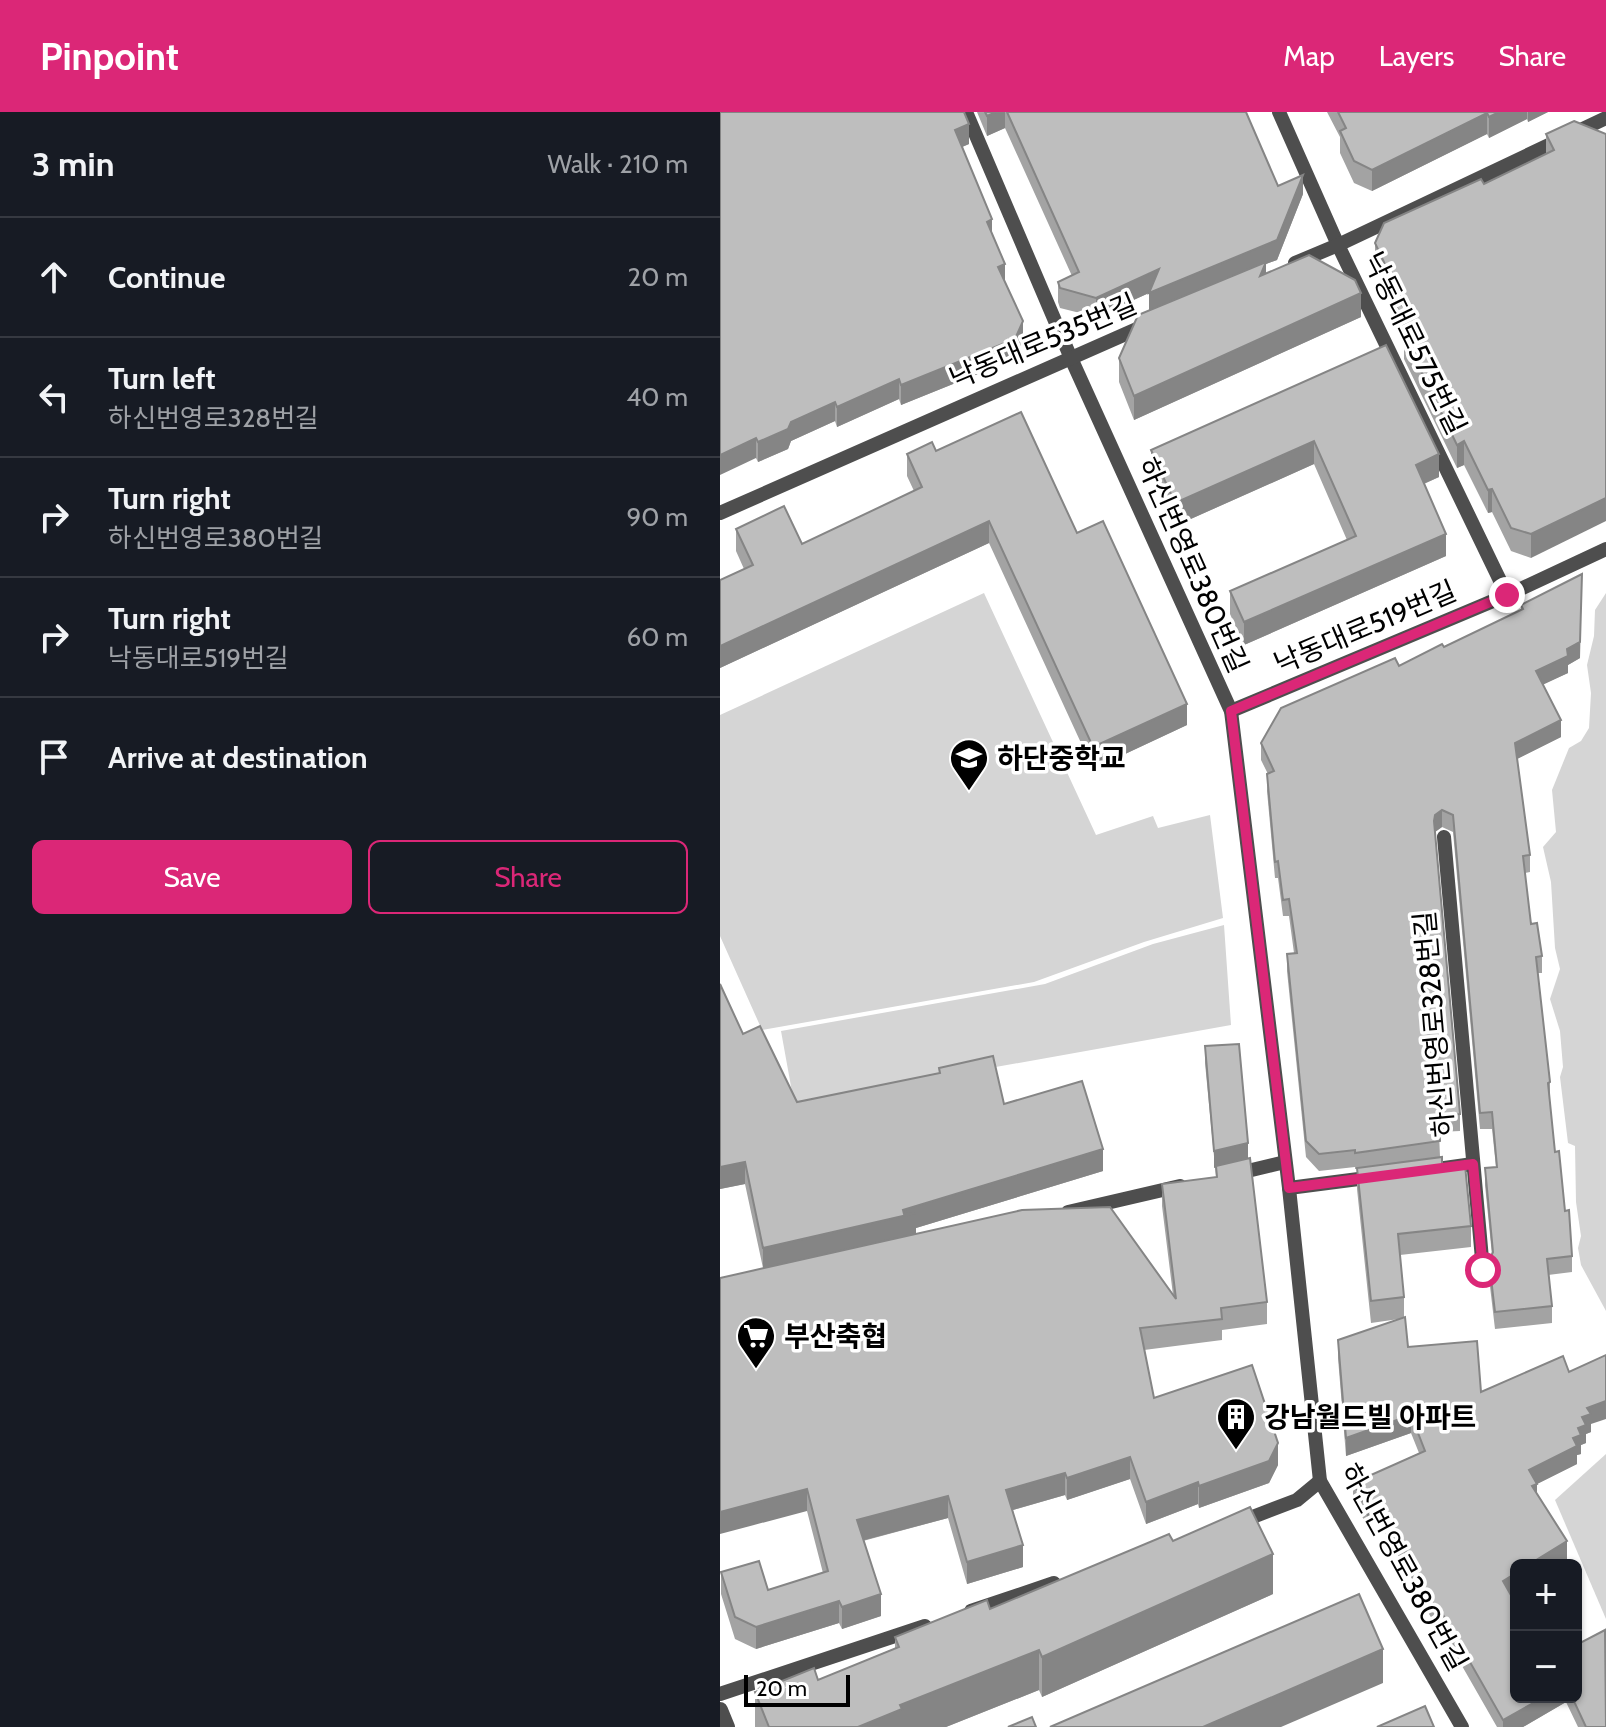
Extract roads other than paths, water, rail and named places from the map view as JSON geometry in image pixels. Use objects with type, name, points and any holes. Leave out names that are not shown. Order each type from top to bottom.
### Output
[{"type":"street","points":[[720,1710],[727,1727]]},
{"type":"lane","name":"하신번영로380번길","points":[[966,112],[1070,356],[1231,711],[1289,1188],[1320,1481],[1462,1727]]},
{"type":"lane","name":"낙동대로575번길","points":[[1279,112],[1338,245],[1507,595]]},
{"type":"lane","points":[[1282,268],[1338,245],[1606,118]]},
{"type":"lane","name":"낙동대로535번길","points":[[720,513],[1155,321]]},
{"type":"lane","name":"낙동대로519번길","points":[[1231,711],[1507,595],[1606,549]]},
{"type":"lane","name":"하신번영로328번길","points":[[1289,1188],[1473,1164],[1444,837]]},
{"type":"lane","points":[[1224,1176],[1285,1162]]},
{"type":"lane","points":[[1473,1164],[1483,1270]]},
{"type":"lane","points":[[1056,1214],[1194,1183]]},
{"type":"lane","points":[[1223,1527],[1297,1500],[1320,1481]]},
{"type":"lane","points":[[957,1615],[1075,1576]]},
{"type":"lane","points":[[720,1694],[942,1620]]},
{"type":"place","name":"하단중학교","points":[[969,792]]},
{"type":"place","name":"부산축협","points":[[756,1370]]},
{"type":"place","name":"강남월드빌 아파트","points":[[1236,1451]]}]
